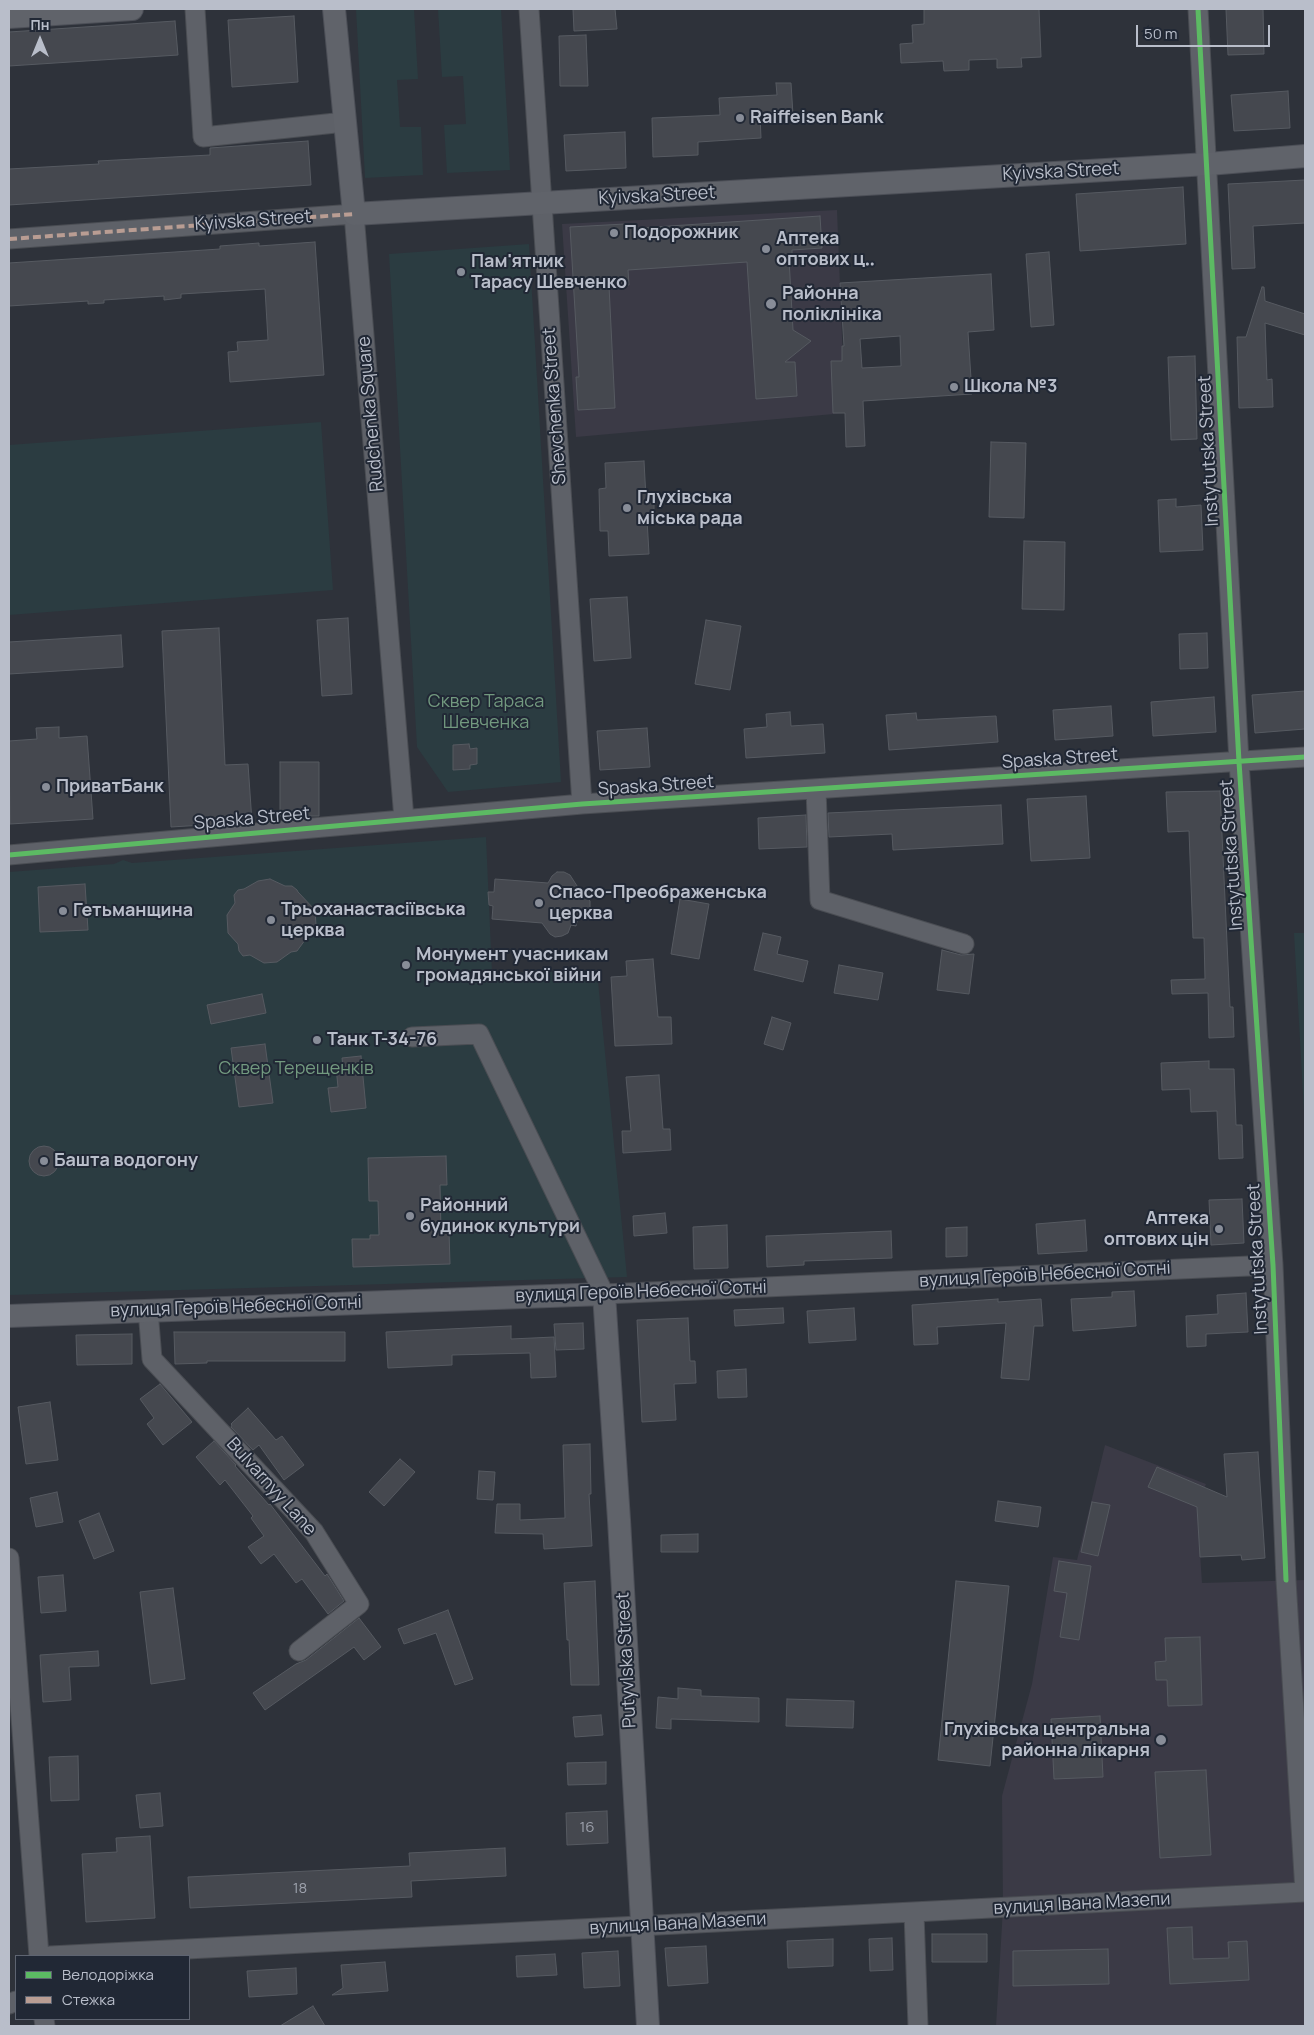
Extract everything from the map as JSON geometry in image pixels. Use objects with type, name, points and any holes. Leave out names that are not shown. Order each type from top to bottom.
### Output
[{"type":"main road","points":[[9,17],[132,9]]},
{"type":"main road","name":"Rudchenka Square","points":[[334,9],[354,214]]},
{"type":"main road","name":"Kyivska Street","points":[[354,214],[1208,164],[1305,156]]},
{"type":"main road","name":"вулиця Героїв Небесної Сотні","points":[[9,1316],[604,1294]]},
{"type":"main road","name":"Putyvlska Street","points":[[604,1294],[648,2026]]},
{"type":"street","points":[[195,9],[203,137],[345,122]]},
{"type":"street","name":"Shevchenka Street","points":[[529,9],[582,804]]},
{"type":"street","name":"Instytutska Street","points":[[1198,9],[1208,164],[1239,762],[1272,1265],[1286,1580],[1305,1892]]},
{"type":"street","name":"Kyivska Street","points":[[9,239],[354,214]]},
{"type":"street","name":"Rudchenka Square","points":[[354,214],[404,819]]},
{"type":"street","name":"Spaska Street","points":[[9,855],[582,804],[1305,758]]},
{"type":"street","points":[[816,789],[820,900],[964,944]]},
{"type":"street","points":[[412,1037],[478,1034],[604,1294]]},
{"type":"street","name":"вулиця Героїв Небесної Сотні","points":[[604,1294],[1272,1265]]},
{"type":"street","name":"Bulvarnyy Lane","points":[[148,1310],[152,1359],[314,1532],[359,1604],[299,1651]]},
{"type":"street","points":[[9,1558],[39,1955]]},
{"type":"street","name":"вулиця Івана Мазепи","points":[[70,1955],[1305,1892]]},
{"type":"street","points":[[914,1912],[918,2026]]},
{"type":"shaded area","points":[[837,210],[845,413],[576,437],[562,224]]},
{"type":"shaded area","name":"Глухівська центральна районна лікарня","points":[[1105,1445],[1206,1484],[1197,1507],[1202,1583],[1305,1580],[1305,2026],[996,2026],[1003,1908],[1002,1796],[1032,1684],[1053,1557],[1077,1560]]},
{"type":"green space","points":[[356,9],[414,9],[418,79],[397,80],[400,127],[421,127],[423,175],[365,178]]},
{"type":"green space","points":[[438,9],[501,9],[510,170],[447,173],[444,125],[466,124],[463,76],[442,77]]},
{"type":"green space","name":"Сквер Тараса Шевченка","points":[[529,244],[561,782],[448,792],[417,747],[389,254]]},
{"type":"green space","points":[[321,422],[333,590],[9,615],[9,445]]},
{"type":"green space","name":"Сквер Терещенків","points":[[486,837],[492,973],[597,971],[627,1277],[9,1295],[9,872],[114,864],[123,860],[132,863]]},
{"type":"green space","points":[[1294,933],[1305,933],[1305,1130]]},
{"type":"building","points":[[573,9],[615,9],[617,29],[574,31]]},
{"type":"building","points":[[924,9],[1039,9],[1041,57],[1021,58],[1022,67],[997,68],[997,59],[969,60],[969,70],[944,71],[943,61],[901,63],[900,44],[913,43],[912,25],[924,24]]},
{"type":"building","points":[[1226,9],[1263,9],[1264,54],[1228,55]]},
{"type":"building","points":[[294,16],[298,82],[232,87],[228,20]]},
{"type":"building","points":[[175,21],[178,55],[9,66],[9,32]]},
{"type":"building","points":[[586,35],[588,86],[560,86],[559,36]]},
{"type":"building","points":[[776,83],[791,83],[793,115],[760,116],[761,138],[698,142],[698,155],[653,157],[652,118],[720,115],[719,98],[777,95]]},
{"type":"building","points":[[1288,91],[1290,128],[1234,131],[1231,95]]},
{"type":"building","points":[[625,132],[626,168],[566,171],[564,135]]},
{"type":"building","points":[[308,141],[311,185],[9,205],[9,169],[99,164],[98,161],[210,155],[210,148]]},
{"type":"building","points":[[1305,180],[1305,223],[1253,226],[1255,268],[1232,269],[1228,184]]},
{"type":"building","points":[[1183,187],[1186,244],[1080,251],[1076,194]]},
{"type":"building","points":[[820,216],[822,248],[792,250],[792,259],[789,259],[793,330],[811,341],[785,362],[795,362],[797,396],[756,399],[747,262],[628,270],[629,285],[609,286],[615,408],[578,410],[576,377],[579,377],[570,227],[625,224],[625,229]]},
{"type":"building","points":[[315,242],[324,375],[230,382],[228,352],[238,351],[237,342],[268,340],[265,289],[181,294],[181,298],[164,300],[164,296],[104,300],[104,303],[88,304],[88,301],[9,306],[9,263],[220,249],[220,246],[259,243],[259,246]]},
{"type":"building","points":[[1049,252],[1054,325],[1031,327],[1026,254]]},
{"type":"building","points":[[991,274],[994,330],[968,332],[972,394],[863,401],[865,446],[846,447],[845,413],[833,413],[831,361],[842,361],[842,346],[844,346],[840,283]],"holes":[[[900,336],[901,366],[862,368],[860,339]]]},
{"type":"building","points":[[1262,287],[1264,287],[1265,301],[1305,314],[1305,335],[1265,323],[1267,380],[1272,379],[1273,407],[1239,408],[1237,337],[1246,337]]},
{"type":"building","points":[[1195,356],[1197,439],[1171,440],[1168,357]]},
{"type":"building","points":[[991,442],[1026,443],[1024,518],[989,517]]},
{"type":"building","name":"Глухівська міська рада","points":[[644,461],[646,498],[654,497],[654,519],[647,519],[649,554],[609,556],[608,531],[600,531],[599,489],[606,488],[605,463]]},
{"type":"building","points":[[1176,499],[1176,507],[1201,505],[1203,550],[1160,552],[1158,500]]},
{"type":"building","points":[[1024,541],[1065,542],[1064,610],[1022,609]]},
{"type":"building","points":[[627,597],[631,658],[594,661],[590,599]]},
{"type":"building","points":[[348,618],[352,694],[322,696],[317,620]]},
{"type":"building","points":[[706,620],[741,626],[730,690],[695,684]]},
{"type":"building","points":[[219,628],[225,765],[248,764],[252,822],[171,827],[162,631]]},
{"type":"building","points":[[1207,633],[1208,668],[1180,669],[1179,634]]},
{"type":"building","points":[[121,635],[123,667],[9,674],[9,642]]},
{"type":"building","points":[[1305,691],[1305,729],[1255,733],[1252,695]]},
{"type":"building","points":[[1214,697],[1216,732],[1153,736],[1151,702]]},
{"type":"building","points":[[1111,706],[1113,736],[1055,740],[1053,710]]},
{"type":"building","points":[[790,712],[791,726],[823,724],[825,753],[746,758],[744,729],[767,727],[766,714]]},
{"type":"building","points":[[916,713],[917,720],[996,716],[998,742],[889,750],[886,715]]},
{"type":"building","points":[[59,727],[59,738],[87,736],[93,819],[10,824],[9,741],[37,739],[36,728]]},
{"type":"building","points":[[647,728],[650,767],[600,770],[597,731]]},
{"type":"building","points":[[469,744],[470,749],[477,748],[477,764],[470,765],[470,769],[453,770],[453,745]]},
{"type":"building","points":[[280,762],[319,762],[319,816],[280,816]]},
{"type":"building","points":[[1220,791],[1230,1007],[1233,1007],[1234,1037],[1209,1038],[1208,993],[1172,994],[1171,980],[1205,979],[1204,938],[1193,938],[1189,831],[1168,832],[1166,792]]},
{"type":"building","points":[[1086,796],[1090,858],[1031,861],[1027,799]]},
{"type":"building","points":[[1001,805],[1003,844],[893,850],[892,834],[829,837],[828,813]]},
{"type":"building","points":[[806,815],[807,847],[759,849],[758,818]]},
{"type":"building","name":"Спасо-Преображенська церква","points":[[557,872],[564,872],[570,875],[579,892],[590,901],[590,908],[587,914],[577,921],[576,926],[571,925],[568,933],[555,937],[550,934],[542,923],[492,919],[493,906],[489,905],[488,892],[494,892],[495,879],[548,883]]},
{"type":"building","name":"Трьоханастасіївська церква","points":[[270,879],[285,886],[292,886],[297,890],[315,910],[316,925],[297,951],[291,952],[277,962],[264,963],[250,955],[243,956],[239,951],[238,944],[228,933],[227,915],[235,903],[234,895],[238,890],[244,889],[258,881]]},
{"type":"building","name":"Гетьманщина","points":[[85,884],[88,930],[40,932],[38,887]]},
{"type":"building","points":[[680,899],[709,904],[699,959],[671,954]]},
{"type":"building","points":[[763,933],[781,937],[777,954],[808,961],[803,982],[754,970]]},
{"type":"building","points":[[942,950],[961,955],[974,954],[969,994],[937,990]]},
{"type":"building","points":[[653,959],[658,1017],[671,1017],[672,1044],[615,1046],[611,977],[627,976],[626,961]]},
{"type":"building","points":[[839,965],[883,973],[878,1000],[834,993]]},
{"type":"building","points":[[262,994],[266,1013],[211,1024],[207,1005]]},
{"type":"building","points":[[772,1017],[791,1023],[783,1050],[764,1044]]},
{"type":"building","points":[[265,1044],[273,1103],[239,1107],[231,1048]]},
{"type":"building","points":[[361,1056],[366,1108],[331,1112],[328,1088],[338,1087],[336,1067],[343,1067],[342,1058]]},
{"type":"building","points":[[1209,1061],[1209,1069],[1234,1069],[1236,1125],[1242,1125],[1243,1158],[1219,1159],[1217,1111],[1191,1112],[1190,1089],[1162,1090],[1161,1063]]},
{"type":"building","points":[[659,1075],[663,1129],[670,1129],[671,1150],[623,1153],[622,1131],[631,1131],[626,1077]]},
{"type":"building","name":"Башта водогону","points":[[44,1146],[55,1150],[59,1161],[55,1172],[44,1176],[33,1172],[29,1161],[33,1150]]},
{"type":"building","name":"Районний будинок культури","points":[[446,1156],[447,1185],[440,1185],[441,1232],[449,1232],[450,1264],[353,1267],[352,1239],[370,1239],[370,1235],[379,1235],[378,1201],[369,1201],[368,1158]]},
{"type":"building","points":[[1242,1199],[1244,1243],[1211,1245],[1209,1200]]},
{"type":"building","points":[[665,1213],[667,1233],[634,1236],[633,1216]]},
{"type":"building","points":[[1085,1220],[1087,1251],[1038,1254],[1036,1224]]},
{"type":"building","points":[[727,1225],[728,1268],[694,1269],[693,1227]]},
{"type":"building","points":[[967,1227],[967,1256],[946,1257],[946,1228]]},
{"type":"building","points":[[891,1231],[892,1258],[804,1261],[804,1265],[767,1267],[766,1236]]},
{"type":"building","points":[[1134,1291],[1136,1326],[1073,1331],[1071,1299],[1112,1297],[1112,1292]]},
{"type":"building","points":[[1246,1293],[1248,1332],[1206,1334],[1206,1346],[1187,1347],[1186,1316],[1218,1314],[1217,1295]]},
{"type":"building","points":[[998,1299],[998,1302],[1041,1299],[1043,1326],[1034,1326],[1029,1380],[1001,1378],[1006,1323],[937,1327],[938,1344],[914,1345],[912,1305]]},
{"type":"building","points":[[783,1308],[784,1323],[735,1326],[734,1310]]},
{"type":"building","points":[[854,1308],[856,1340],[809,1343],[807,1311]]},
{"type":"building","points":[[688,1318],[690,1361],[695,1361],[696,1383],[674,1384],[676,1420],[642,1422],[637,1320]]},
{"type":"building","points":[[583,1323],[584,1349],[556,1350],[554,1324]]},
{"type":"building","points":[[511,1326],[511,1339],[554,1337],[556,1377],[531,1378],[530,1353],[452,1355],[452,1365],[388,1368],[386,1332]]},
{"type":"building","points":[[174,1332],[345,1332],[345,1361],[207,1361],[207,1363],[175,1364]]},
{"type":"building","points":[[132,1334],[132,1364],[77,1365],[76,1335]]},
{"type":"building","points":[[746,1369],[747,1397],[718,1398],[717,1371]]},
{"type":"building","points":[[160,1384],[192,1422],[163,1445],[147,1424],[154,1418],[140,1399]]},
{"type":"building","points":[[50,1402],[58,1460],[26,1464],[18,1407]]},
{"type":"building","points":[[248,1408],[276,1440],[282,1436],[304,1465],[284,1480],[259,1445],[253,1450],[231,1427],[231,1424]]},
{"type":"building","points":[[214,1441],[270,1504],[325,1576],[327,1574],[344,1601],[328,1614],[302,1579],[296,1583],[274,1554],[261,1564],[248,1547],[264,1536],[251,1518],[253,1516],[225,1480],[220,1485],[196,1457]]},
{"type":"building","points":[[590,1444],[591,1494],[589,1494],[592,1546],[544,1549],[543,1534],[495,1533],[497,1504],[520,1504],[520,1520],[565,1518],[563,1445]]},
{"type":"building","points":[[1258,1452],[1265,1558],[1242,1560],[1241,1555],[1200,1557],[1197,1507],[1148,1487],[1157,1467],[1227,1497],[1224,1454]]},
{"type":"building","points":[[400,1459],[415,1472],[384,1506],[369,1492]]},
{"type":"building","points":[[479,1471],[495,1472],[493,1500],[477,1499]]},
{"type":"building","points":[[57,1492],[63,1522],[36,1527],[30,1498]]},
{"type":"building","points":[[998,1501],[1041,1507],[1038,1527],[995,1521]]},
{"type":"building","points":[[1092,1502],[1110,1505],[1098,1556],[1081,1552]]},
{"type":"building","points":[[99,1513],[114,1551],[94,1559],[79,1521]]},
{"type":"building","points":[[698,1534],[698,1552],[661,1552],[661,1535]]},
{"type":"building","points":[[1059,1561],[1091,1566],[1079,1640],[1060,1637],[1067,1593],[1054,1591]]},
{"type":"building","points":[[63,1575],[66,1611],[41,1613],[38,1577]]},
{"type":"building","points":[[595,1581],[599,1685],[571,1685],[564,1583]]},
{"type":"building","points":[[956,1581],[1009,1586],[990,1766],[938,1760]]},
{"type":"building","points":[[173,1588],[185,1679],[151,1684],[140,1592]]},
{"type":"building","points":[[448,1610],[473,1679],[455,1685],[436,1633],[404,1644],[398,1629]]},
{"type":"building","points":[[359,1618],[381,1647],[364,1660],[354,1647],[265,1710],[253,1693],[296,1664],[306,1660]]},
{"type":"building","points":[[1200,1637],[1202,1705],[1168,1706],[1167,1680],[1156,1680],[1155,1662],[1166,1661],[1165,1638]]},
{"type":"building","points":[[98,1651],[99,1666],[69,1667],[71,1700],[43,1702],[40,1655]]},
{"type":"building","points":[[678,1688],[701,1690],[701,1696],[759,1698],[759,1722],[671,1719],[671,1729],[656,1728],[658,1697],[678,1699]]},
{"type":"building","points":[[787,1699],[854,1701],[853,1728],[786,1726]]},
{"type":"building","points":[[601,1715],[603,1735],[575,1737],[573,1717]]},
{"type":"building","points":[[1100,1716],[1103,1777],[1054,1779],[1051,1719]]},
{"type":"building","points":[[78,1756],[79,1800],[51,1801],[49,1757]]},
{"type":"building","points":[[606,1762],[606,1784],[568,1785],[567,1763]]},
{"type":"building","points":[[1206,1770],[1211,1855],[1160,1858],[1155,1772]]},
{"type":"building","points":[[160,1793],[163,1826],[140,1828],[136,1795]]},
{"type":"building","points":[[607,1811],[608,1843],[567,1845],[566,1813]]},
{"type":"building","points":[[150,1836],[155,1918],[86,1922],[82,1854],[117,1852],[116,1838]]},
{"type":"building","points":[[505,1848],[506,1876],[411,1881],[412,1897],[190,1908],[188,1877],[410,1866],[409,1853]]},
{"type":"building","points":[[1192,1927],[1193,1959],[1229,1958],[1228,1942],[1247,1941],[1249,1980],[1170,1984],[1167,1928]]},
{"type":"building","points":[[932,1934],[987,1934],[987,1962],[932,1962]]},
{"type":"building","points":[[892,1938],[893,1970],[870,1971],[869,1939]]},
{"type":"building","points":[[833,1939],[833,1966],[788,1968],[787,1941]]},
{"type":"building","points":[[706,1946],[708,1983],[668,1986],[665,1948]]},
{"type":"building","points":[[1108,1949],[1109,1984],[1013,1986],[1013,1951]]},
{"type":"building","points":[[618,1951],[620,1986],[584,1988],[582,1953]]},
{"type":"building","points":[[555,1954],[557,1975],[517,1977],[516,1956]]},
{"type":"building","points":[[385,1962],[388,1991],[332,1995],[343,1988],[341,1965]]},
{"type":"building","points":[[296,1968],[297,1994],[249,1997],[247,1971]]},
{"type":"building","points":[[313,2006],[325,2026],[280,2026]]},
{"type":"marked path","points":[[9,239],[354,214]]},
{"type":"cycle path","points":[[1198,9],[1239,762],[1273,1265],[1286,1580]]},
{"type":"cycle path","points":[[9,855],[582,804],[1305,757]]},
{"type":"place","name":"Raiffeisen Bank","points":[[740,118]]},
{"type":"place","name":"Подорожник","points":[[614,233]]},
{"type":"place","name":"Аптека оптових ц‥","points":[[766,249]]},
{"type":"place","name":"Пам'ятник Тарасу Шевченко","points":[[461,272]]},
{"type":"place","name":"Районна поліклініка","points":[[771,304]]},
{"type":"place","name":"Школа №3","points":[[954,387]]},
{"type":"place","name":"Глухівська міська рада","points":[[627,508]]},
{"type":"place","name":"ПриватБанк","points":[[46,787]]},
{"type":"place","name":"Спасо-Преображенська церква","points":[[539,903]]},
{"type":"place","name":"Гетьманщина","points":[[63,911]]},
{"type":"place","name":"Трьоханастасіївська церква","points":[[271,920]]},
{"type":"place","name":"Монумент учасникам громадянської війни","points":[[406,965]]},
{"type":"place","name":"Танк Т-34-76","points":[[317,1040]]},
{"type":"place","name":"Башта водогону","points":[[44,1161]]},
{"type":"place","name":"Районний будинок культури","points":[[410,1216]]},
{"type":"place","name":"Аптека оптових цін","points":[[1219,1229]]},
{"type":"place","name":"Глухівська центральна районна лікарня","points":[[1161,1740]]}]
